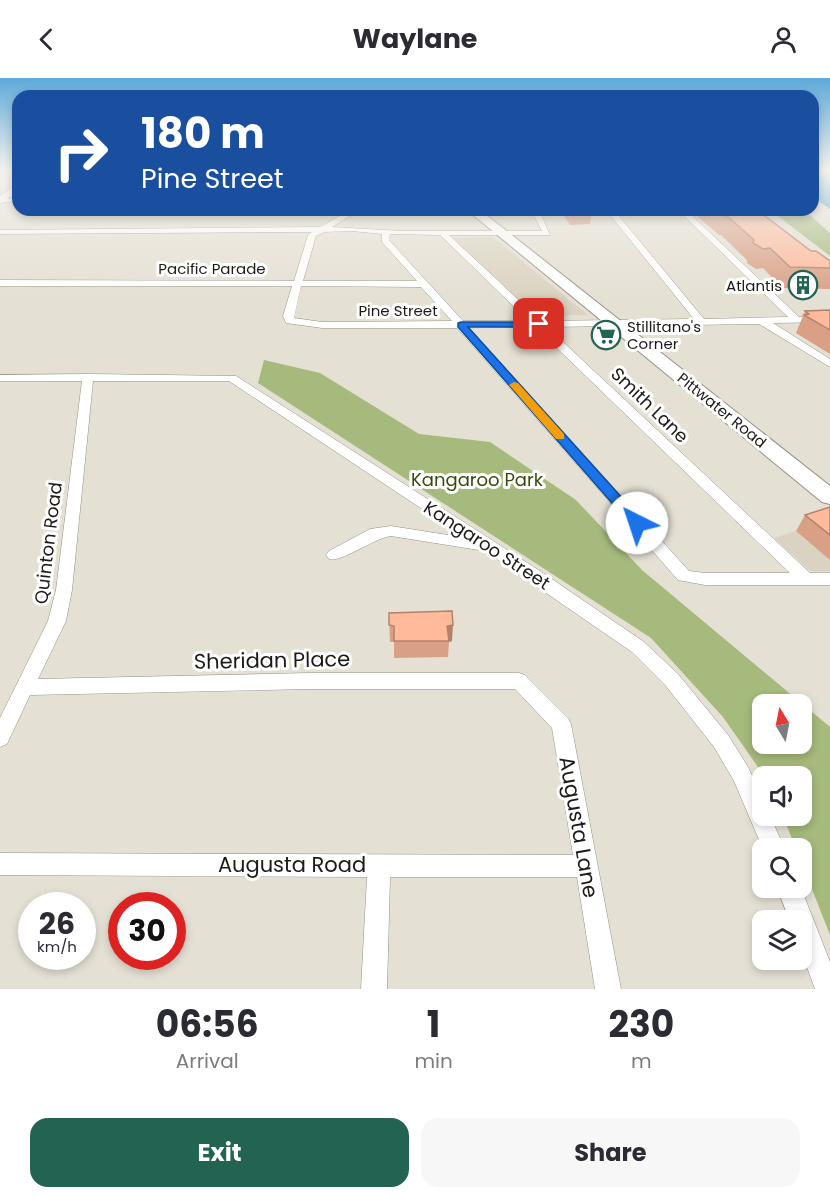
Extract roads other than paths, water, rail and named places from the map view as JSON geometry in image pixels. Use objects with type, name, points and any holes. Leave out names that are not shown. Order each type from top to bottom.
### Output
[{"type":"main road","name":"Pittwater Road","points":[[480,216],[830,497]]},
{"type":"street","points":[[298,284],[312,235],[344,216]]},
{"type":"street","points":[[0,232],[352,229],[443,234],[548,233],[538,216]]},
{"type":"street","points":[[615,216],[702,322]]},
{"type":"street","points":[[688,216],[797,320]]},
{"type":"street","points":[[386,232],[385,240],[684,576],[705,579],[830,579]]},
{"type":"street","name":"Smith Lane","points":[[443,234],[807,579]]},
{"type":"street","name":"Pacific Parade","points":[[0,283],[424,284]]},
{"type":"street","name":"Pine Street","points":[[298,284],[288,316],[290,321],[322,325],[616,324],[830,319]]},
{"type":"street","points":[[762,321],[830,364]]},
{"type":"street","points":[[0,372],[185,369],[192,372],[193,377]]},
{"type":"street","name":"Quinton Road","points":[[0,738],[57,621],[64,590],[85,388],[89,377]]},
{"type":"street","name":"Kangaroo Street","points":[[0,378],[231,378],[599,618],[639,647],[699,711],[741,774],[769,838]]},
{"type":"street","points":[[334,555],[375,533],[391,531],[491,548]]},
{"type":"street","name":"Sheridan Place","points":[[26,687],[519,681]]},
{"type":"street","name":"Augusta Lane","points":[[519,681],[561,724],[608,989]]},
{"type":"street","name":"Augusta Road","points":[[0,864],[585,866]]},
{"type":"street","points":[[374,989],[379,864]]},
{"type":"street","points":[[793,898],[828,989]]},
{"type":"place","name":"Atlantis","points":[[803,285]]},
{"type":"place","name":"Stillitano's Corner","points":[[606,335]]},
{"type":"park label","name":"Kangaroo Park","points":[[477,479]]}]
